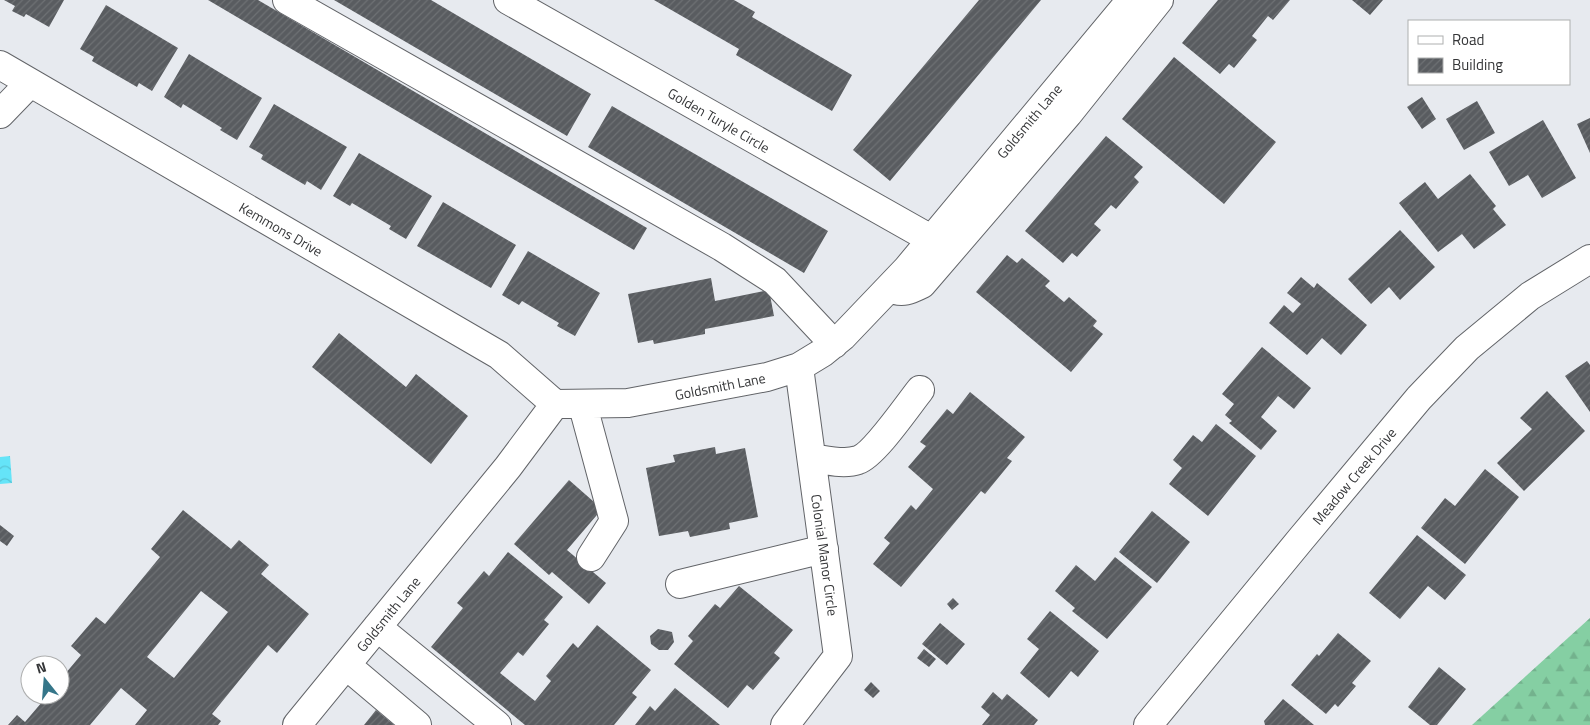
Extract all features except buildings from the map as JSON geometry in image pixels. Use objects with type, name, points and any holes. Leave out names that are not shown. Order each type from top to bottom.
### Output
[{"type":"street","points":[[287,0],[722,247],[775,281],[834,344]]},
{"type":"street","name":"Golden Turyle Circle","points":[[508,0],[931,239]]},
{"type":"street","name":"Goldsmith Lane","points":[[297,725],[508,467],[555,404],[583,406],[628,403],[767,377],[799,367],[834,344],[890,288],[1131,0]]},
{"type":"street","points":[[890,288],[897,291],[908,291],[922,284],[1068,114],[1159,0]]},
{"type":"street","name":"Kemmons Drive","points":[[0,65],[29,84],[499,355],[555,404]]},
{"type":"street","points":[[0,114],[29,84]]},
{"type":"street","name":"Meadow Creek Drive","points":[[1148,725],[1301,538],[1419,398],[1460,355],[1530,296],[1590,259]]},
{"type":"street","name":"Colonial Manor Circle","points":[[785,725],[838,656],[799,367]]},
{"type":"street","points":[[812,458],[847,462],[860,460],[872,450],[920,390]]},
{"type":"street","points":[[583,406],[614,522],[591,557]]},
{"type":"street","points":[[680,584],[824,549]]},
{"type":"street","points":[[377,627],[497,725]]},
{"type":"street","points":[[346,665],[417,725]]},
{"type":"green space","points":[[1590,618],[1590,725],[1472,725]]},
{"type":"water","points":[[10,456],[12,483],[0,484],[0,457]]}]
